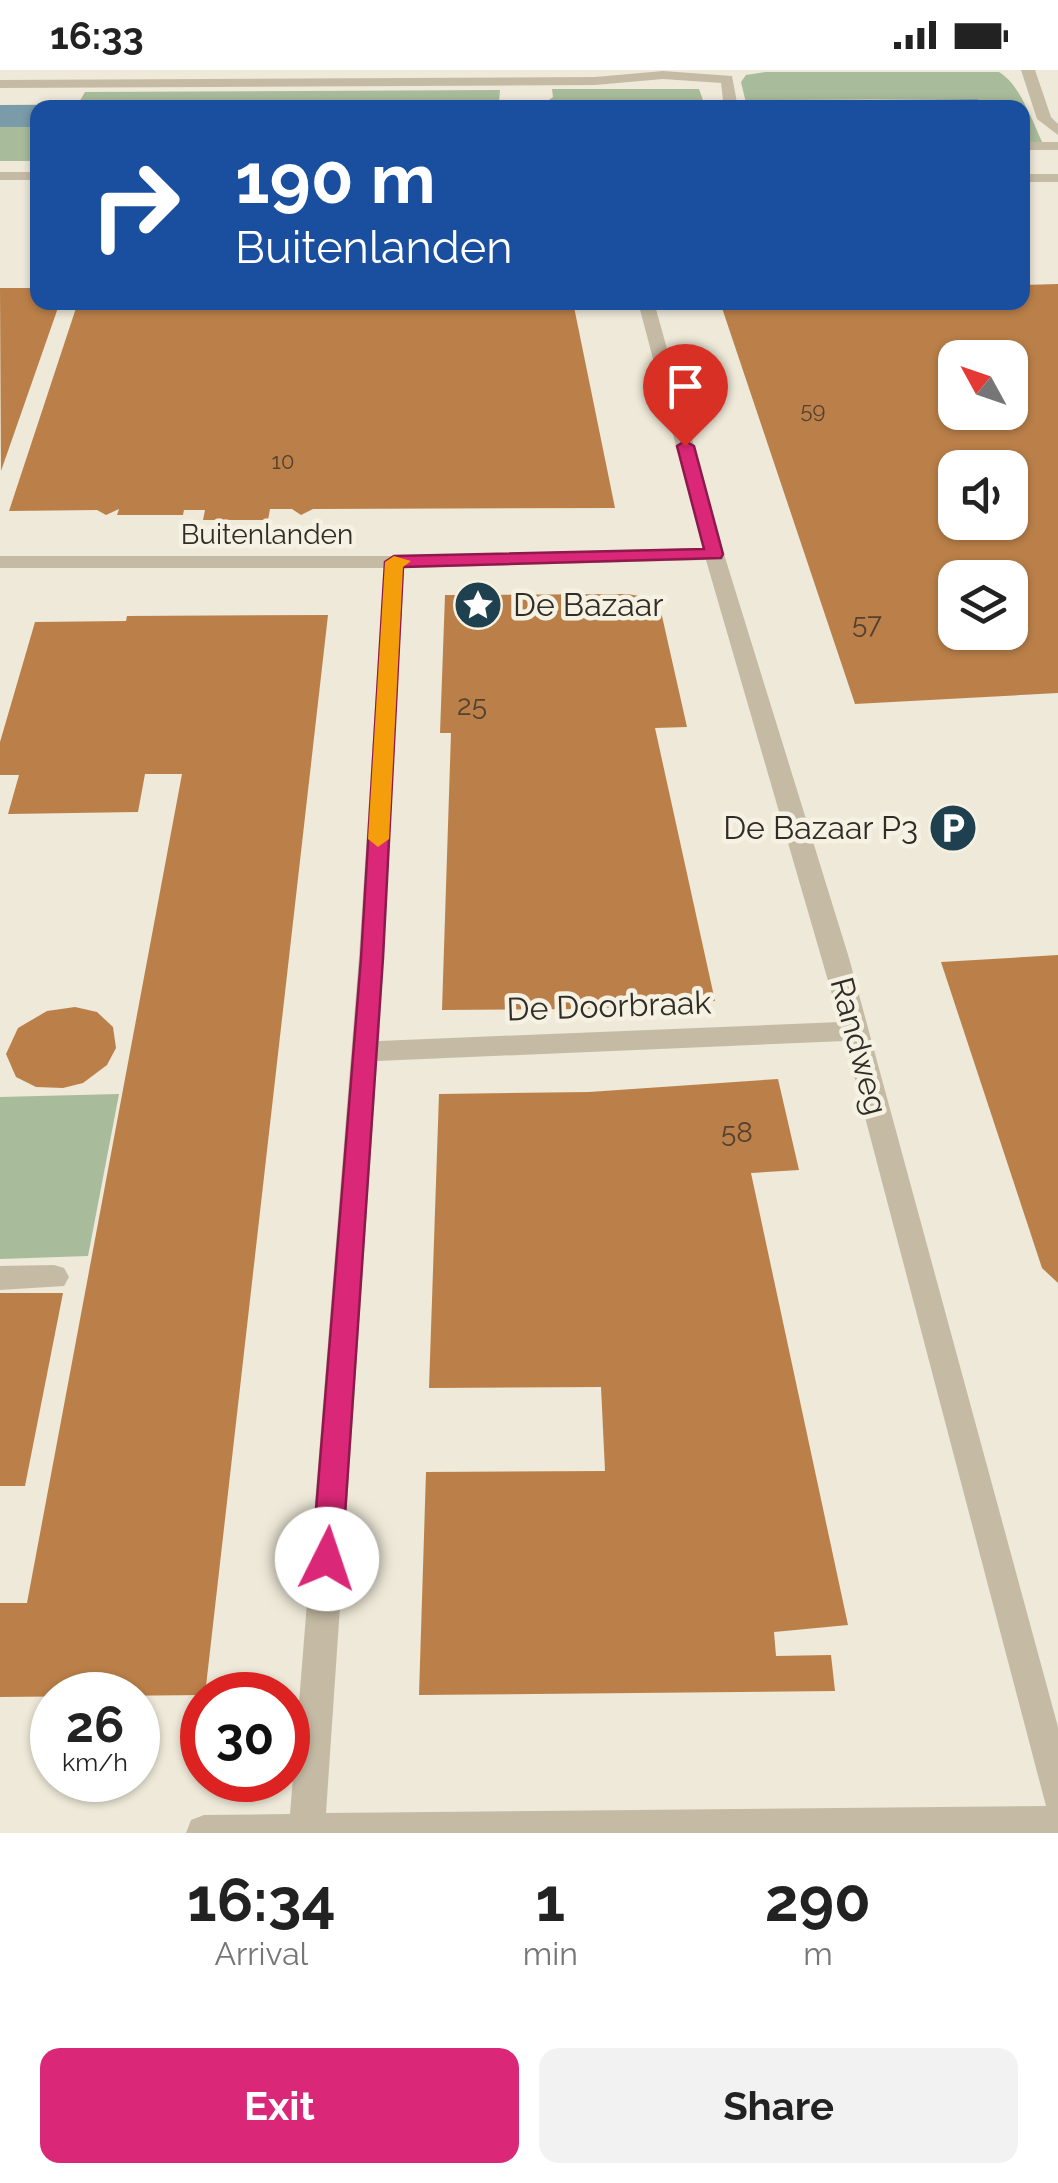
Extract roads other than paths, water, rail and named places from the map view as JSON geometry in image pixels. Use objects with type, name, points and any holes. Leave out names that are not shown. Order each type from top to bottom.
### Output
[{"type":"street","points":[[1028,70],[1044,119],[1058,131]]},
{"type":"street","points":[[0,84],[92,77],[595,82],[700,76],[727,80],[731,100]]},
{"type":"street","points":[[1030,146],[1058,146]]},
{"type":"street","points":[[0,176],[30,176]]},
{"type":"street","points":[[1030,178],[1058,178]]},
{"type":"street","name":"Randweg","points":[[648,310],[714,554],[855,1031],[1058,1792]]},
{"type":"street","name":"Buitenlanden","points":[[0,562],[394,562],[714,554]]},
{"type":"street","points":[[307,1832],[365,1052],[394,562]]},
{"type":"street","name":"De Doorbraak","points":[[365,1052],[855,1031]]},
{"type":"street","points":[[0,1278],[54,1278]]},
{"type":"street","points":[[204,1833],[1058,1824]]},
{"type":"water","points":[[0,105],[30,105],[30,127],[0,127]]},
{"type":"place","name":"De Bazaar","points":[[478,605]]},
{"type":"place","name":"De Bazaar P3","points":[[953,828]]}]
